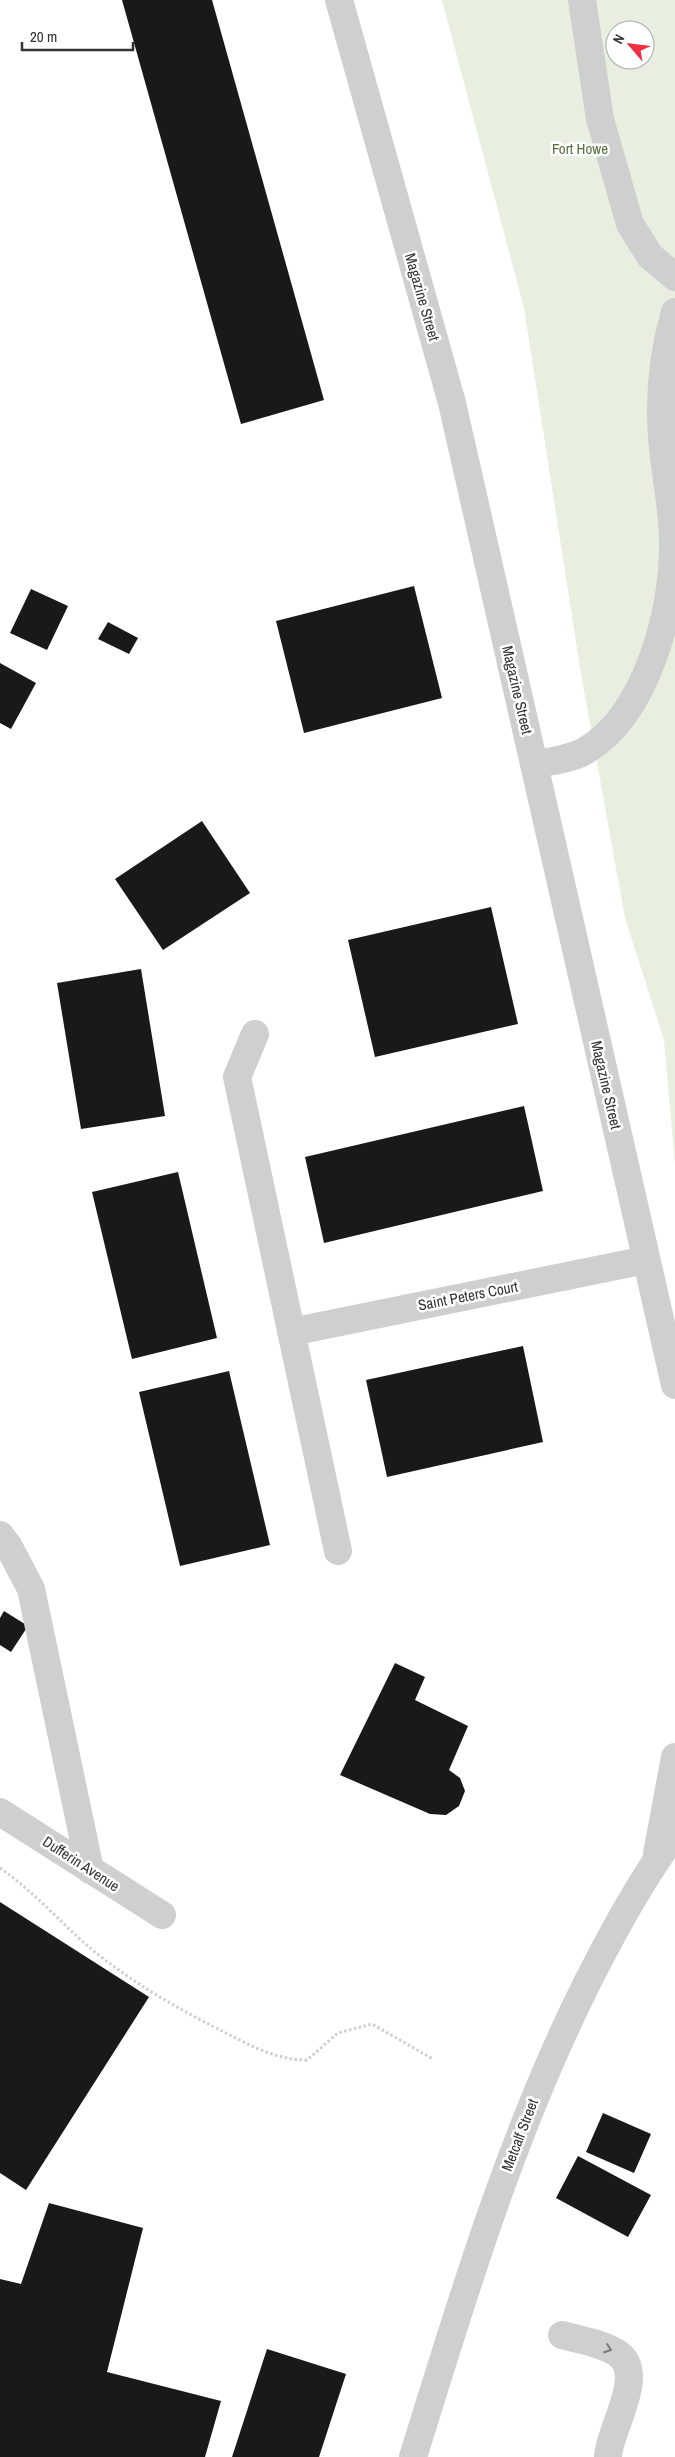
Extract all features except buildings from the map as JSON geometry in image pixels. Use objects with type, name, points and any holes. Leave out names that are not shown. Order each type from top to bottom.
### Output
[{"type":"street","name":"Magazine Street","points":[[339,0],[452,403],[675,1385]]},
{"type":"street","points":[[582,0],[600,120],[630,224],[650,256],[675,277]]},
{"type":"street","points":[[534,765],[584,752],[604,737],[620,721],[635,698],[652,657],[665,617],[673,572],[673,530],[660,410],[663,370],[675,312]]},
{"type":"street","points":[[255,1034],[237,1077],[338,1551]]},
{"type":"street","name":"Saint Peters Court","points":[[291,1332],[646,1260]]},
{"type":"street","points":[[0,1535],[31,1589],[90,1870]]},
{"type":"street","points":[[656,1860],[675,1757]]},
{"type":"street","name":"Dufferin Avenue","points":[[0,1812],[162,1915]]},
{"type":"street","name":"Metcalf Street","points":[[413,2457],[485,2226],[528,2113],[561,2036],[605,1947],[656,1860],[675,1834]]},
{"type":"street","points":[[562,2335],[617,2353],[629,2369],[629,2384],[608,2457]]},
{"type":"path","points":[[0,1868],[22,1883],[83,1941],[120,1970],[164,2001],[255,2048],[290,2060],[307,2060],[338,2033],[372,2024],[433,2060]]},
{"type":"green space","name":"Fort Howe","points":[[442,0],[675,0],[675,1165],[664,1040],[625,918],[581,674],[524,308]]}]
